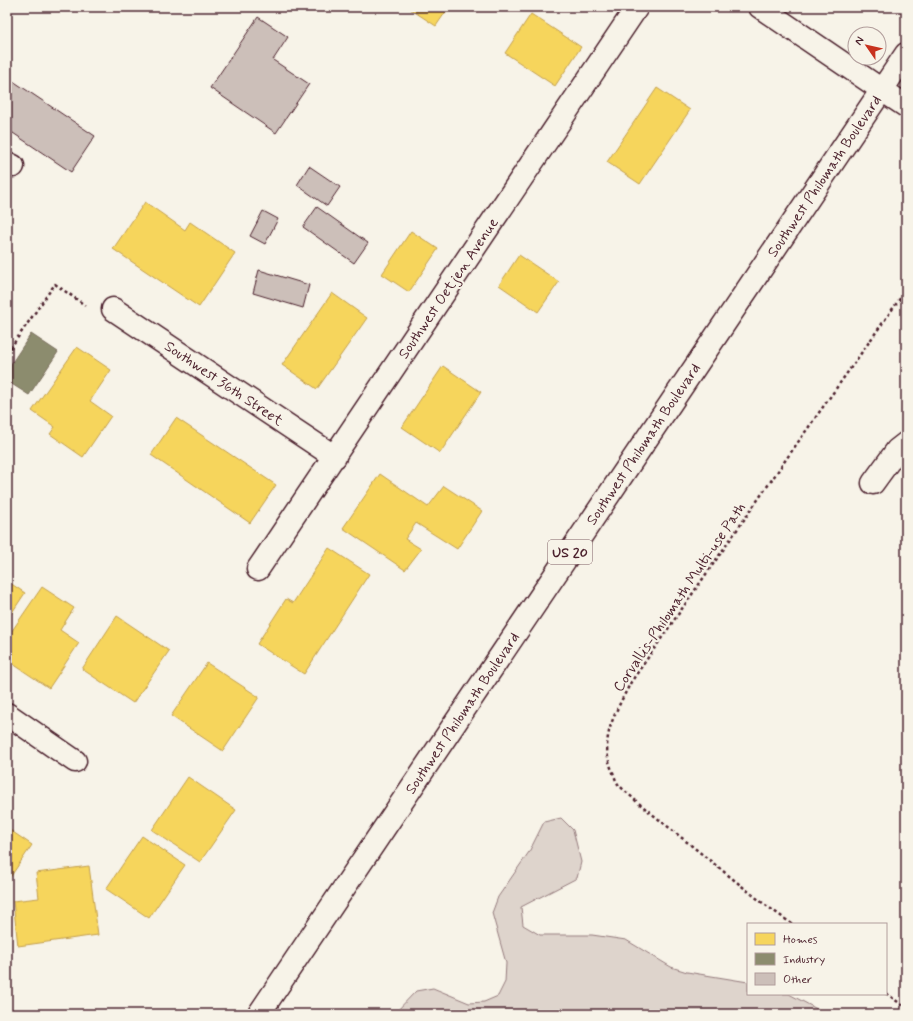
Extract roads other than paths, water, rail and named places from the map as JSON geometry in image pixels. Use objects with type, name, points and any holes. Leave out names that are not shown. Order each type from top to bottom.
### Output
[{"type":"main road","name":"Southwest Oetjen Avenue","points":[[258,569],[335,457],[637,7]]},
{"type":"main road","points":[[760,7],[906,106]]},
{"type":"main road","name":"Southwest Philomath Boulevard","points":[[259,1014],[906,54]]},
{"type":"main road","name":"Southwest 36th Street","points":[[113,309],[335,457]]},
{"type":"main road","points":[[873,483],[897,450],[906,443]]},
{"type":"main road","points":[[7,714],[75,761]]}]
